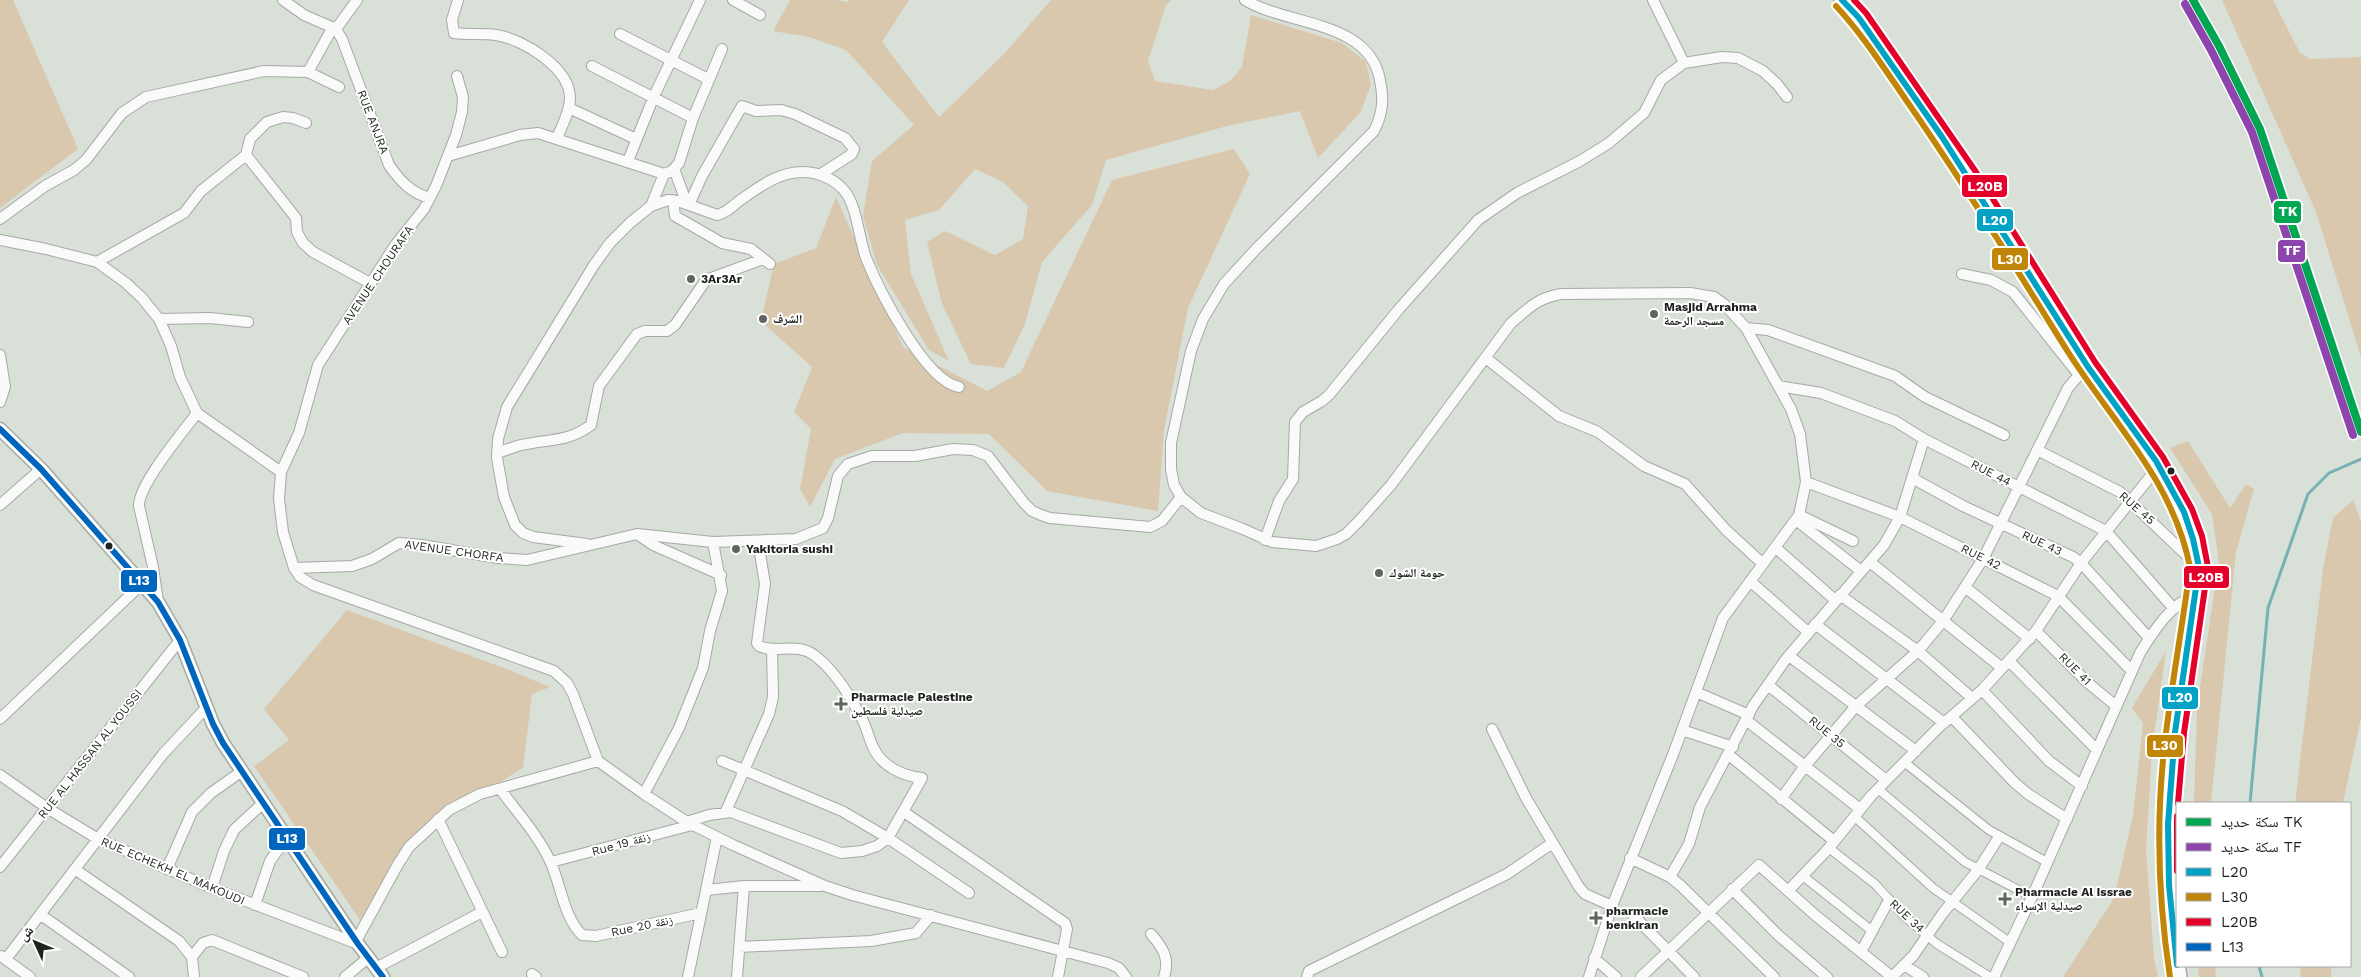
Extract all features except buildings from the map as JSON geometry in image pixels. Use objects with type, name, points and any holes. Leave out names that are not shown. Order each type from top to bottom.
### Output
[{"type":"main road","points":[[1842,0],[1860,18],[1968,176],[2084,372],[2158,467],[2189,520],[2196,543],[2199,567],[2175,733],[2168,812],[2169,874],[2173,943],[2176,960]]},
{"type":"street","points":[[283,0],[304,15],[335,28]]},
{"type":"street","points":[[308,72],[335,28],[357,0]]},
{"type":"street","points":[[458,0],[452,20],[454,33],[495,35],[510,38],[545,57],[566,83],[570,97],[569,108],[557,138]]},
{"type":"street","points":[[628,161],[654,96],[700,0]]},
{"type":"street","points":[[733,0],[760,15]]},
{"type":"street","points":[[1245,0],[1283,16],[1332,30],[1353,40],[1371,55],[1379,73],[1384,96],[1382,115],[1374,131],[1257,248],[1224,284],[1203,319],[1191,351],[1171,443],[1171,469],[1174,485],[1181,497],[1201,513],[1243,528],[1265,540],[1316,546],[1346,534],[1391,485],[1487,359],[1511,323],[1545,296],[1642,292],[1705,295],[1724,304],[1746,328],[1791,409],[1800,434],[1806,482],[1797,517],[1723,618],[1682,730],[1612,906],[1589,977]]},
{"type":"street","points":[[1653,0],[1684,63]]},
{"type":"street","name":"RUE ANJRA","points":[[335,28],[342,39],[390,164],[401,182],[410,189],[430,198]]},
{"type":"street","points":[[620,34],[708,79]]},
{"type":"street","points":[[652,206],[664,174],[674,169],[679,163],[693,118],[722,49]]},
{"type":"street","points":[[1265,540],[1279,501],[1293,479],[1293,430],[1295,422],[1302,412],[1329,395],[1399,309],[1478,220],[1516,192],[1580,161],[1609,143],[1644,113],[1661,80],[1684,63],[1722,57],[1738,58],[1763,71],[1777,84],[1787,98]]},
{"type":"street","points":[[592,66],[654,96],[693,118]]},
{"type":"street","points":[[0,219],[45,186],[74,170],[86,160],[122,112],[146,97],[251,72],[294,70],[308,72],[339,87]]},
{"type":"street","name":"AVENUE CHOURAFA","points":[[281,472],[299,433],[318,365],[396,244],[430,198],[448,156],[462,112],[463,98],[457,76]]},
{"type":"street","points":[[688,205],[702,176],[742,106],[762,112],[784,110],[823,126],[848,140],[854,149],[852,154],[820,174]]},
{"type":"street","points":[[569,108],[636,139]]},
{"type":"street","points":[[97,262],[178,217],[202,191],[246,155],[250,139],[266,122],[283,117],[293,118],[306,123]]},
{"type":"street","points":[[448,156],[526,133],[538,133],[664,174]]},
{"type":"street","points":[[246,155],[292,212],[297,221],[297,232],[303,242],[314,252],[370,283]]},
{"type":"street","points":[[674,169],[688,205]]},
{"type":"street","points":[[959,387],[943,381],[923,360],[894,313],[871,268],[847,193],[820,174],[802,172],[775,178],[720,214],[709,214],[673,200],[652,206],[610,243],[513,394],[503,417],[496,453],[504,498],[519,530],[533,537],[588,544],[637,534],[713,542],[796,539],[823,528],[828,518],[840,472],[852,462],[872,456],[915,456],[953,449],[978,451],[992,460],[1032,511],[1050,518],[1150,527],[1162,521],[1181,497]]},
{"type":"street","points":[[496,453],[525,444],[570,438],[591,426],[599,386],[638,334],[645,331],[667,331],[675,325],[706,280],[767,261],[751,249],[722,243],[682,222],[675,216],[673,200]]},
{"type":"street","points":[[0,240],[97,262],[132,288],[159,319],[171,346],[180,377],[197,413],[281,472],[281,523],[294,568],[300,577],[313,585],[554,670],[567,683],[573,694],[598,761],[689,823],[717,837],[825,886],[852,896],[931,915],[1112,964],[1126,977]]},
{"type":"street","points":[[1781,799],[1856,706],[1918,651],[1943,621],[1983,558],[2068,388],[2084,372],[2013,292],[1990,280],[1962,274]]},
{"type":"street","points":[[159,319],[210,318],[248,322]]},
{"type":"street","points":[[1746,328],[1768,330],[1894,376],[1925,397],[2004,435]]},
{"type":"street","points":[[0,355],[5,387],[0,402]]},
{"type":"street","points":[[1487,359],[1559,416],[1598,432],[1644,466],[1684,484],[1726,530],[1763,564]]},
{"type":"street","name":"RUE 44","points":[[1778,386],[1821,393],[1895,421],[1924,439],[2106,530],[2174,609]]},
{"type":"street","points":[[158,602],[153,567],[139,502],[147,483],[197,413]]},
{"type":"street","points":[[0,429],[41,469],[158,602],[180,640],[206,708],[223,744],[376,968]]},
{"type":"street","points":[[1670,877],[1689,844],[1700,807],[1768,685],[1812,628],[1884,545],[1900,518],[1924,439]]},
{"type":"street","name":"RUE 45","points":[[2037,450],[2108,486],[2131,501],[2199,567]]},
{"type":"street","points":[[1788,890],[1832,844],[1886,780],[1982,690],[2033,635],[2081,563],[2158,467]]},
{"type":"street","points":[[0,505],[41,469]]},
{"type":"street","name":"RUE 43","points":[[1912,478],[2081,563],[2149,638]]},
{"type":"street","name":"RUE 42","points":[[1806,482],[1900,518],[2058,596],[2132,671]]},
{"type":"street","points":[[1797,517],[1853,541]]},
{"type":"street","points":[[1797,517],[1861,572]]},
{"type":"street","points":[[637,534],[654,545],[720,575]]},
{"type":"street","points":[[758,541],[765,584],[757,643],[760,648],[804,649],[818,659],[833,674],[855,705],[874,749],[879,756],[898,772],[922,778],[888,838],[873,848],[841,853],[726,811],[745,771],[772,705],[772,649]]},
{"type":"street","points":[[644,794],[680,728],[697,684],[710,631],[722,596],[713,542]]},
{"type":"street","name":"AVENUE CHORFA","points":[[294,568],[352,566],[372,559],[399,543],[410,543],[498,558],[522,560],[544,557],[588,544]]},
{"type":"street","points":[[1776,548],[1838,597],[1918,651],[1972,698]]},
{"type":"street","points":[[1870,562],[1943,621],[2006,665],[2097,750]]},
{"type":"street","points":[[1750,581],[1812,628],[1886,679],[1944,724]]},
{"type":"street","points":[[0,719],[143,583]]},
{"type":"street","name":"RUE 41","points":[[1966,587],[2033,635],[2116,706]]},
{"type":"street","points":[[1992,977],[2011,943],[2116,706],[2149,638],[2186,598],[2196,595]]},
{"type":"street","name":"RUE AL HASSAN AL YOUSSI","points":[[0,867],[180,640]]},
{"type":"street","points":[[1789,656],[1916,751]]},
{"type":"street","name":"RUE 35","points":[[1768,685],[1886,780]]},
{"type":"street","points":[[1982,690],[2049,761],[2082,786]]},
{"type":"street","points":[[1696,692],[1748,718],[1858,812],[1951,903],[2011,943]]},
{"type":"street","points":[[30,977],[3,957],[41,915],[163,754],[206,708]]},
{"type":"street","points":[[1952,717],[2015,783],[2028,794],[2067,819]]},
{"type":"street","points":[[1492,729],[1526,798],[1552,844],[1585,894],[1612,906]]},
{"type":"street","points":[[1682,730],[1731,751],[1832,844]]},
{"type":"street","points":[[357,942],[397,866],[410,847],[438,819],[462,802],[598,761]]},
{"type":"street","points":[[722,761],[819,800],[888,838],[969,894]]},
{"type":"street","points":[[1904,762],[1999,836],[2047,862]]},
{"type":"street","points":[[167,869],[192,812],[211,793],[242,771]]},
{"type":"street","name":"RUE ECHEKH EL MAKOUDI","points":[[0,775],[47,808],[98,839],[212,888],[357,942]]},
{"type":"street","points":[[500,789],[541,845],[551,862]]},
{"type":"street","points":[[1878,789],[1960,858],[1978,870],[2032,897]]},
{"type":"street","points":[[212,888],[224,851],[234,830],[263,803]]},
{"type":"street","name":"Rue 19 زنقة","points":[[551,862],[726,811]]},
{"type":"street","points":[[904,812],[1065,923],[1067,926],[1058,977]]},
{"type":"street","points":[[438,819],[502,952]]},
{"type":"street","points":[[1641,977],[1759,865],[1892,977],[1904,965],[1978,870],[1999,836]]},
{"type":"street","points":[[255,904],[270,862],[287,837]]},
{"type":"street","points":[[688,977],[717,837]]},
{"type":"street","points":[[1307,977],[1308,971],[1322,962],[1378,938],[1507,874],[1552,844]]},
{"type":"street","name":"RUE 34","points":[[1832,844],[1928,935],[1950,953],[1992,977]]},
{"type":"street","points":[[1630,858],[1670,877],[1709,912],[1774,977]]},
{"type":"street","name":"Rue 20 زنقة","points":[[551,862],[566,907],[582,935],[596,936],[701,913]]},
{"type":"street","points":[[76,870],[179,941],[192,957],[194,977]]},
{"type":"street","points":[[1803,876],[1872,931]]},
{"type":"street","points":[[707,890],[744,886],[825,886]]},
{"type":"street","points":[[737,977],[744,886]]},
{"type":"street","points":[[1732,889],[1778,935],[1826,977]]},
{"type":"street","points":[[1861,952],[1889,900]]},
{"type":"street","points":[[345,977],[376,968],[482,912]]},
{"type":"street","points":[[1631,913],[1694,977]]},
{"type":"street","points":[[41,915],[130,977]]},
{"type":"street","points":[[739,947],[871,941],[916,932],[931,915]]},
{"type":"street","points":[[1150,934],[1166,954],[1164,976]]},
{"type":"street","points":[[192,957],[206,940],[212,940],[303,977]]},
{"type":"street","points":[[1594,958],[1616,977]]},
{"type":"street","points":[[1904,965],[1923,977]]},
{"type":"shaded area","points":[[0,0],[13,0],[78,149],[0,208]]},
{"type":"shaded area","points":[[790,0],[836,0],[848,2],[849,0],[909,0],[882,42],[939,117],[1003,55],[1051,0],[1172,0],[1166,5],[1148,61],[1155,81],[1213,90],[1230,81],[1242,67],[1251,15],[1342,43],[1366,62],[1371,85],[1360,113],[1318,158],[1300,111],[1227,126],[1106,160],[1092,205],[1042,262],[1025,324],[1004,368],[971,364],[942,304],[927,242],[945,231],[995,255],[1023,239],[1028,206],[1003,182],[975,169],[939,210],[905,220],[911,274],[949,361],[929,350],[877,265],[863,216],[872,161],[914,125],[846,50],[809,37],[773,31]]},
{"type":"shaded area","points":[[2222,0],[2273,0],[2300,53],[2310,59],[2361,57],[2361,357],[2316,212]]},
{"type":"shaded area","points":[[1234,149],[1250,174],[1188,308],[1164,430],[1158,511],[1047,491],[989,434],[903,433],[835,459],[810,507],[800,489],[811,429],[794,412],[812,367],[761,321],[774,264],[816,248],[836,197],[903,347],[987,391],[1021,372],[1112,180]]},
{"type":"shaded area","points":[[2188,441],[2230,508],[2246,484],[2254,489],[2236,552],[2211,802],[2194,802],[2197,707],[2219,561],[2212,514],[2170,448]]},
{"type":"shaded area","points":[[2353,500],[2361,521],[2361,718],[2343,802],[2295,802],[2323,569],[2333,518]]},
{"type":"shaded area","points":[[347,610],[507,669],[550,687],[532,694],[523,768],[416,833],[360,920],[254,766],[289,740],[264,709]]},
{"type":"shaded area","points":[[2166,651],[2152,750],[2146,850],[2154,958],[2158,977],[2063,977],[2114,898],[2133,816],[2143,723],[2132,708]]},
{"type":"shaded area","points":[[2198,967],[2215,967],[2216,977],[2199,977]]},
{"type":"shaded area","points":[[2300,967],[2331,967],[2331,977],[2301,977]]},
{"type":"waterway","points":[[2250,802],[2268,608],[2308,494],[2329,473],[2361,459]]},
{"type":"waterway","points":[[2259,967],[2262,977]]},
{"type":"rail line","name":"TK","points":[[2193,0],[2219,46],[2260,129],[2361,432]]},
{"type":"rail line","name":"TF","points":[[2185,4],[2211,50],[2252,132],[2353,435]]},
{"type":"transit line","name":"L20","points":[[1842,0],[1859,18],[1942,137],[2088,367],[2156,461],[2184,512],[2193,539],[2199,567],[2175,732],[2168,824],[2169,885],[2176,955]]},
{"type":"transit line","name":"L20B","points":[[1854,0],[1866,13],[1976,172],[2095,362],[2163,457],[2192,509],[2202,536],[2208,567],[2184,733],[2178,802]]},
{"type":"transit line","name":"L30","points":[[1836,6],[1872,51],[1927,131],[2068,352],[2140,454],[2170,507],[2182,536],[2190,567],[2166,736],[2161,787],[2159,842],[2163,923],[2170,977]]},
{"type":"transit line","name":"L13","points":[[0,429],[41,469],[158,602],[180,640],[213,724],[223,743],[358,944],[383,977]]},
{"type":"place","name":"3Ar3Ar","points":[[691,279]]},
{"type":"place","name":"Masjid Arrahma مسجد الرحمة","points":[[1654,314]]},
{"type":"place","name":"الشرف","points":[[763,319]]},
{"type":"place","name":"Yakitoria sushi","points":[[736,549]]},
{"type":"place","name":"حومة الشوك","points":[[1379,573]]},
{"type":"place","name":"Pharmacie Palestine صيدلية فلسطين","points":[[841,704]]},
{"type":"place","name":"Pharmacie Al Issrae صيدلية الإسراء","points":[[2005,899]]},
{"type":"place","name":"pharmacie benkiran","points":[[1596,918]]}]
